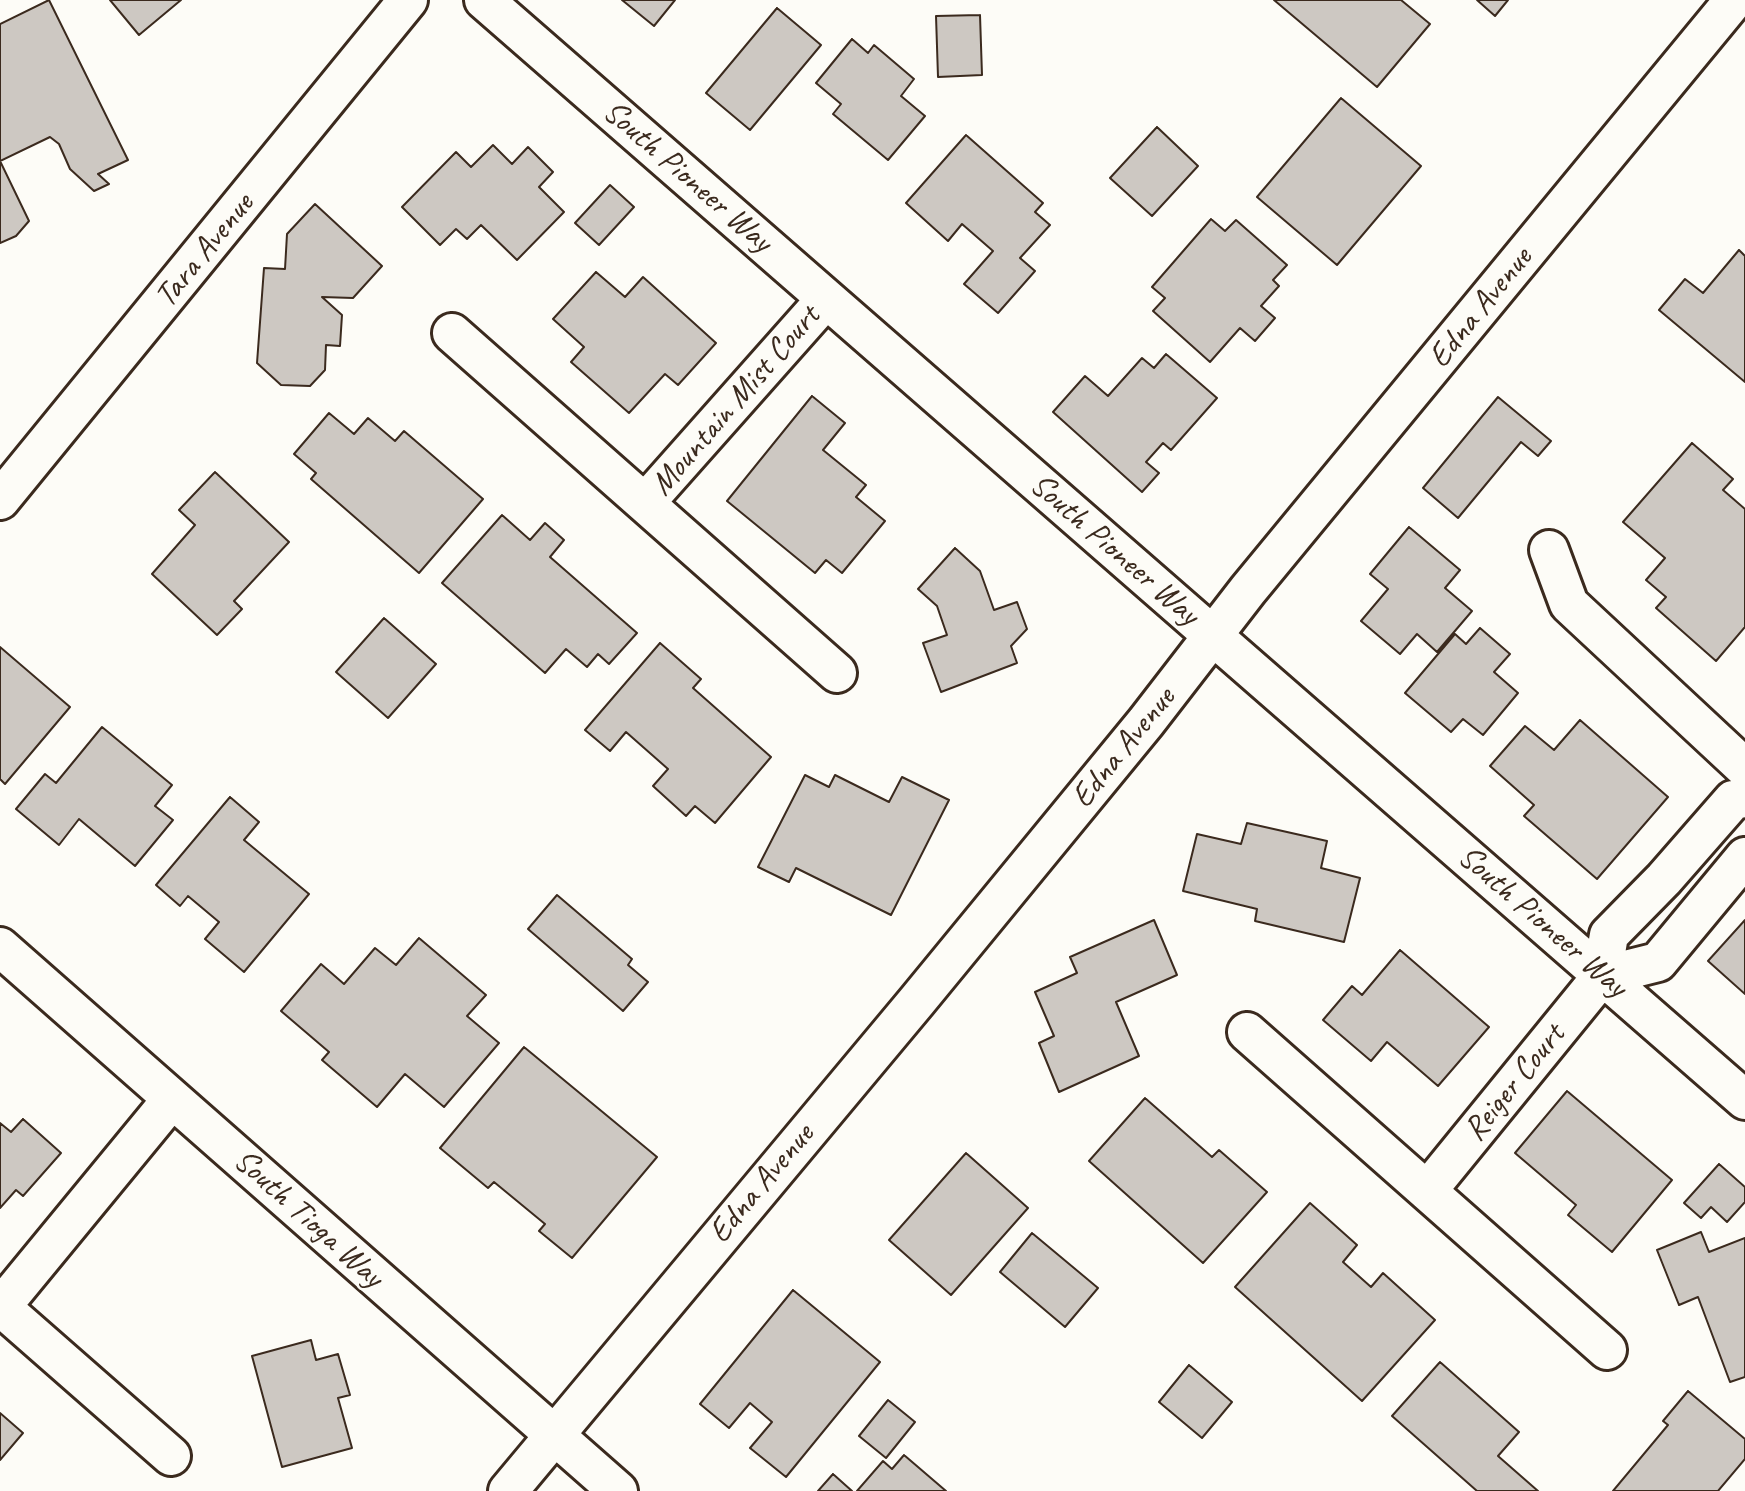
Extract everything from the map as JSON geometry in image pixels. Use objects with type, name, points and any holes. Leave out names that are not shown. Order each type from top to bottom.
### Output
[{"type":"street","name":"Tara Avenue","points":[[0,500],[408,0]]},
{"type":"street","name":"South Pioneer Way","points":[[484,0],[1745,1100]]},
{"type":"street","name":"Edna Avenue","points":[[508,1491],[934,979],[1734,0]]},
{"type":"street","name":"Mountain Mist Court","points":[[645,503],[826,299]]},
{"type":"street","name":"Mountain Mist Court","points":[[452,333],[837,673]]},
{"type":"street","points":[[1549,550],[1569,604],[1745,768]]},
{"type":"street","points":[[1745,798],[1732,800],[1664,879],[1609,935],[1602,976],[1658,962],[1745,857]]},
{"type":"street","points":[[1664,879],[1703,909]]},
{"type":"street","name":"South Tioga Way","points":[[0,947],[618,1491]]},
{"type":"street","name":"Reiger Court","points":[[1427,1191],[1602,976]]},
{"type":"street","points":[[1247,1032],[1607,1350]]},
{"type":"street","points":[[171,1457],[0,1306],[172,1099]]},
{"type":"building","points":[[49,0],[128,160],[98,174],[109,184],[94,191],[70,169],[59,144],[50,137],[0,161],[0,24]]},
{"type":"building","points":[[110,0],[181,0],[139,35]]},
{"type":"building","points":[[622,0],[675,0],[654,26]]},
{"type":"building","points":[[1274,0],[1401,0],[1430,24],[1377,87]]},
{"type":"building","points":[[1477,0],[1508,0],[1495,16]]},
{"type":"building","points":[[777,8],[821,45],[750,130],[706,93]]},
{"type":"building","points":[[980,15],[982,75],[938,77],[936,16]]},
{"type":"building","points":[[852,39],[868,53],[874,45],[914,79],[901,96],[925,116],[888,160],[833,114],[841,104],[816,83]]},
{"type":"building","points":[[1341,98],[1421,166],[1337,265],[1257,197]]},
{"type":"building","points":[[1157,127],[1198,166],[1152,216],[1110,178]]},
{"type":"building","points":[[966,135],[1043,203],[1035,212],[1050,225],[1020,258],[1035,271],[998,313],[964,284],[993,251],[962,224],[948,241],[906,203]]},
{"type":"building","points":[[493,145],[512,164],[528,147],[553,172],[539,187],[564,212],[517,260],[481,225],[467,239],[456,229],[440,245],[402,207],[456,152],[471,167]]},
{"type":"building","points":[[0,161],[29,221],[16,236],[0,243]]},
{"type":"building","points":[[610,185],[634,207],[599,245],[575,223]]},
{"type":"building","points":[[315,204],[382,266],[353,298],[322,297],[342,315],[340,346],[326,345],[325,370],[310,386],[281,385],[257,363],[264,268],[285,269],[287,234]]},
{"type":"building","points":[[1211,219],[1225,231],[1236,220],[1287,265],[1273,280],[1279,286],[1261,306],[1275,318],[1255,341],[1240,328],[1210,362],[1153,311],[1165,298],[1152,287]]},
{"type":"building","points":[[1739,250],[1745,256],[1745,382],[1659,310],[1685,279],[1703,293]]},
{"type":"building","points":[[596,272],[625,297],[643,277],[716,343],[678,385],[665,374],[629,413],[571,362],[584,347],[553,319]]},
{"type":"building","points":[[1166,354],[1217,398],[1171,450],[1163,443],[1146,462],[1159,473],[1142,492],[1053,412],[1085,376],[1108,396],[1142,358],[1154,368]]},
{"type":"building","points":[[812,396],[845,423],[823,450],[866,485],[856,497],[885,521],[842,573],[826,560],[815,573],[727,501]]},
{"type":"building","points":[[1498,397],[1551,441],[1538,456],[1521,442],[1458,518],[1423,488]]},
{"type":"building","points":[[329,413],[354,434],[368,418],[395,441],[404,431],[483,499],[419,573],[311,479],[316,473],[294,454]]},
{"type":"building","points":[[1692,443],[1733,479],[1723,490],[1745,509],[1745,627],[1716,661],[1656,608],[1666,597],[1646,580],[1665,558],[1623,522]]},
{"type":"building","points":[[215,472],[289,542],[234,601],[242,609],[217,635],[152,574],[195,525],[179,510]]},
{"type":"building","points":[[502,515],[530,540],[545,523],[564,540],[550,557],[637,633],[609,664],[598,654],[587,667],[566,649],[545,673],[442,583]]},
{"type":"building","points":[[1409,527],[1460,570],[1445,588],[1472,611],[1437,652],[1417,634],[1400,654],[1361,621],[1388,589],[1370,574]]},
{"type":"building","points":[[955,548],[980,571],[994,610],[1017,602],[1027,629],[1011,646],[1017,663],[941,692],[923,643],[947,635],[937,606],[918,589]]},
{"type":"building","points":[[384,618],[436,664],[388,718],[336,672]]},
{"type":"building","points":[[1480,628],[1510,654],[1494,672],[1518,693],[1483,735],[1463,719],[1451,732],[1405,693],[1455,634],[1466,644]]},
{"type":"building","points":[[660,643],[701,679],[693,688],[771,757],[715,823],[695,806],[686,816],[653,786],[668,769],[626,732],[610,751],[585,730]]},
{"type":"building","points":[[0,647],[70,707],[5,784],[0,779]]},
{"type":"building","points":[[1580,720],[1668,797],[1597,879],[1524,816],[1534,805],[1490,766],[1525,726],[1554,750]]},
{"type":"building","points":[[102,727],[172,785],[155,806],[173,820],[135,866],[79,819],[59,845],[16,809],[45,774],[56,783]]},
{"type":"building","points":[[805,775],[829,787],[835,775],[889,802],[902,777],[949,800],[891,915],[796,868],[789,882],[758,867]]},
{"type":"building","points":[[230,797],[259,822],[244,840],[309,894],[244,972],[205,939],[219,922],[188,896],[180,906],[156,885]]},
{"type":"building","points":[[1247,823],[1327,841],[1321,868],[1360,878],[1344,942],[1255,921],[1257,909],[1183,891],[1197,834],[1241,844]]},
{"type":"building","points":[[557,895],[632,959],[628,965],[648,982],[623,1011],[528,929]]},
{"type":"building","points":[[1154,920],[1177,975],[1116,1002],[1139,1056],[1059,1092],[1039,1043],[1054,1036],[1035,992],[1077,973],[1070,957]]},
{"type":"building","points":[[1745,920],[1745,994],[1708,961]]},
{"type":"building","points":[[419,938],[486,995],[467,1016],[499,1043],[444,1107],[405,1074],[377,1107],[322,1060],[329,1052],[281,1011],[321,964],[344,984],[375,948],[396,965]]},
{"type":"building","points":[[1400,950],[1489,1027],[1438,1086],[1387,1042],[1371,1061],[1323,1020],[1352,986],[1362,995]]},
{"type":"building","points":[[524,1047],[657,1157],[572,1258],[539,1231],[545,1224],[494,1182],[488,1188],[440,1148]]},
{"type":"building","points":[[1567,1091],[1672,1180],[1612,1252],[1568,1215],[1576,1205],[1515,1153]]},
{"type":"building","points":[[1145,1098],[1212,1157],[1219,1150],[1267,1192],[1203,1263],[1089,1161]]},
{"type":"building","points":[[23,1119],[61,1153],[23,1196],[16,1190],[0,1208],[0,1123],[11,1132]]},
{"type":"building","points":[[966,1153],[1028,1208],[951,1295],[889,1240]]},
{"type":"building","points":[[1719,1164],[1745,1187],[1745,1202],[1727,1222],[1711,1207],[1701,1218],[1684,1203]]},
{"type":"building","points":[[1310,1203],[1357,1245],[1343,1262],[1371,1287],[1383,1273],[1435,1320],[1362,1401],[1235,1287]]},
{"type":"building","points":[[1701,1232],[1709,1252],[1745,1238],[1745,1377],[1730,1382],[1698,1297],[1679,1305],[1657,1250]]},
{"type":"building","points":[[1032,1233],[1098,1288],[1065,1327],[1000,1272]]},
{"type":"building","points":[[793,1290],[880,1362],[786,1477],[750,1448],[772,1422],[750,1403],[729,1428],[700,1404]]},
{"type":"building","points":[[311,1340],[316,1360],[338,1354],[350,1395],[338,1398],[352,1448],[282,1467],[252,1356]]},
{"type":"building","points":[[1440,1362],[1519,1432],[1498,1456],[1538,1491],[1477,1491],[1392,1416]]},
{"type":"building","points":[[1189,1365],[1232,1402],[1202,1438],[1159,1402]]},
{"type":"building","points":[[1688,1391],[1745,1439],[1745,1459],[1718,1491],[1613,1491],[1668,1425],[1663,1421]]},
{"type":"building","points":[[888,1400],[915,1422],[886,1458],[859,1436]]},
{"type":"building","points":[[0,1413],[23,1433],[0,1460]]},
{"type":"building","points":[[904,1455],[946,1491],[857,1491],[883,1461],[892,1469]]},
{"type":"building","points":[[833,1474],[852,1491],[818,1491]]}]
